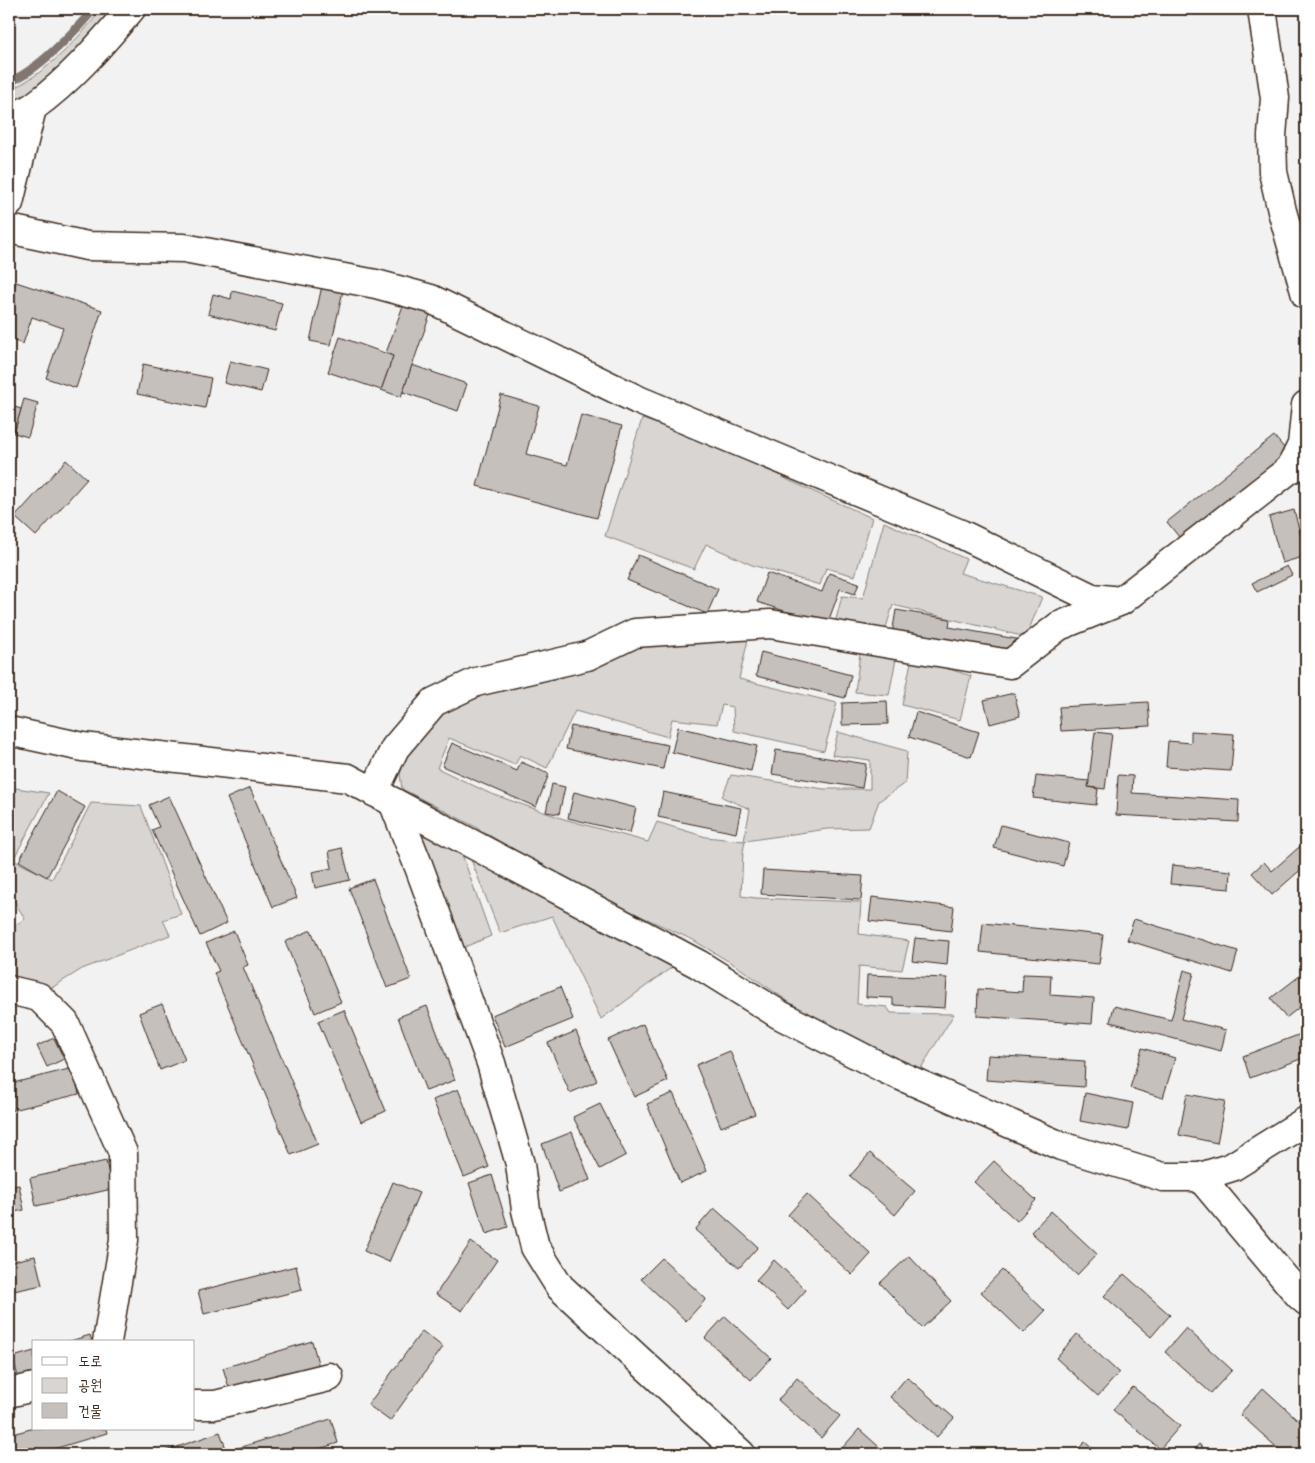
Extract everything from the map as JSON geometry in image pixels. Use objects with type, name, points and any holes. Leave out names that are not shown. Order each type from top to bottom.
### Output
[{"type":"street","points":[[9,203],[20,114],[68,78],[131,9]]},
{"type":"street","points":[[1262,9],[1275,98],[1272,136],[1273,172],[1306,295]]},
{"type":"street","points":[[9,230],[87,246],[184,248],[376,284],[431,300],[638,400],[961,534],[1092,598],[1121,601]]},
{"type":"street","points":[[741,1454],[560,1287],[535,1248],[526,1210],[520,1164],[490,1063],[419,867],[383,797],[395,748],[434,702],[476,682],[587,656],[635,633],[770,624],[1010,664],[1059,626],[1121,601],[1298,466],[1306,405]]},
{"type":"street","points":[[9,731],[83,747],[348,778],[690,960],[780,1015],[887,1070],[1061,1146],[1163,1177],[1200,1177],[1232,1167],[1306,1121]]},
{"type":"street","points":[[9,990],[39,997],[65,1023],[123,1153],[124,1240],[107,1340]]},
{"type":"street","points":[[1200,1177],[1306,1301]]},
{"type":"street","points":[[195,1405],[215,1405],[329,1377]]},
{"type":"street","points":[[9,1393],[32,1387]]},
{"type":"green space","points":[[102,9],[118,9],[86,47],[24,98],[9,105],[9,90],[48,66],[71,44]]},
{"type":"green space","points":[[642,419],[740,452],[788,480],[872,518],[855,576],[826,568],[820,585],[752,565],[706,544],[694,569],[605,536]]},
{"type":"green space","points":[[884,522],[966,559],[960,573],[1042,597],[1026,637],[893,605],[883,637],[834,627],[842,596],[863,598]]},
{"type":"green space","points":[[749,635],[739,679],[837,703],[824,751],[734,731],[733,707],[722,705],[717,724],[672,719],[668,737],[575,711],[547,768],[520,755],[515,765],[449,738],[437,768],[489,793],[564,819],[648,842],[657,822],[706,837],[744,841],[750,809],[722,797],[731,775],[824,789],[870,789],[870,760],[832,755],[838,732],[907,751],[905,783],[879,801],[869,828],[827,829],[745,841],[741,896],[861,902],[859,934],[909,941],[902,970],[859,966],[857,1004],[887,1007],[891,1013],[954,1014],[918,1073],[811,1017],[738,967],[693,940],[623,908],[540,866],[474,826],[402,789],[400,774],[410,746],[433,720],[455,703],[642,640]]},
{"type":"green space","points":[[860,653],[896,659],[889,695],[855,692]]},
{"type":"green space","points":[[912,657],[971,676],[960,720],[902,705]]},
{"type":"green space","points":[[9,787],[49,793],[13,860],[52,879],[91,803],[141,806],[181,914],[163,920],[170,935],[82,969],[53,987],[9,983],[9,929],[25,919],[9,892]]},
{"type":"green space","points":[[404,813],[458,843],[491,936],[455,951]]},
{"type":"green space","points":[[466,847],[675,965],[601,1019],[552,916],[500,933]]},
{"type":"building","points":[[323,281],[344,286],[331,345],[310,341]]},
{"type":"building","points":[[16,282],[102,310],[76,388],[46,378],[63,328],[32,317],[23,344],[9,339],[9,303]]},
{"type":"building","points":[[232,291],[282,303],[275,331],[208,314],[213,294],[231,299]]},
{"type":"building","points":[[405,300],[432,309],[401,397],[381,390],[393,356],[386,353]]},
{"type":"building","points":[[340,337],[393,356],[381,390],[328,372]]},
{"type":"building","points":[[230,361],[267,370],[261,392],[224,383]]},
{"type":"building","points":[[143,364],[211,378],[205,408],[137,394]]},
{"type":"building","points":[[412,365],[467,384],[458,411],[403,392]]},
{"type":"building","points":[[501,395],[539,406],[526,454],[567,465],[581,415],[622,426],[597,518],[477,486]]},
{"type":"building","points":[[24,399],[38,403],[28,437],[14,433]]},
{"type":"building","points":[[9,405],[21,409],[14,433],[9,431]]},
{"type":"building","points":[[1274,436],[1290,455],[1183,542],[1167,522]]},
{"type":"building","points":[[66,460],[87,479],[36,536],[15,517]]},
{"type":"building","points":[[1294,510],[1306,556],[1282,563],[1269,517]]},
{"type":"building","points":[[638,555],[718,589],[707,614],[627,580]]},
{"type":"building","points":[[1287,566],[1292,575],[1257,592],[1252,583]]},
{"type":"building","points":[[767,573],[822,592],[829,573],[859,583],[855,594],[840,589],[827,625],[757,602]]},
{"type":"building","points":[[896,610],[950,619],[949,627],[1022,640],[1017,662],[891,640]]},
{"type":"building","points":[[761,652],[851,675],[845,698],[756,676]]},
{"type":"building","points":[[1014,693],[1020,716],[990,724],[984,700]]},
{"type":"building","points":[[887,701],[888,724],[842,725],[842,703]]},
{"type":"building","points":[[1148,702],[1150,726],[1061,731],[1059,707]]},
{"type":"building","points":[[916,712],[979,732],[971,757],[909,737]]},
{"type":"building","points":[[571,726],[668,745],[663,769],[566,749]]},
{"type":"building","points":[[678,727],[757,746],[751,771],[672,752]]},
{"type":"building","points":[[1191,731],[1234,734],[1231,771],[1166,767],[1168,741],[1191,743]]},
{"type":"building","points":[[1095,732],[1112,734],[1105,789],[1088,787]]},
{"type":"building","points":[[452,743],[517,771],[521,762],[549,774],[536,807],[442,766]]},
{"type":"building","points":[[776,750],[866,764],[862,788],[772,774]]},
{"type":"building","points":[[1118,775],[1133,776],[1132,793],[1239,800],[1238,822],[1116,815]]},
{"type":"building","points":[[1036,776],[1089,781],[1088,787],[1098,789],[1096,805],[1033,798]]},
{"type":"building","points":[[552,784],[565,787],[559,814],[546,812]]},
{"type":"building","points":[[250,788],[297,898],[273,907],[227,798]]},
{"type":"building","points":[[57,791],[85,807],[47,877],[19,861]]},
{"type":"building","points":[[574,792],[636,808],[630,833],[568,818]]},
{"type":"building","points":[[663,792],[741,808],[736,833],[658,817]]},
{"type":"building","points":[[169,796],[227,923],[200,936],[152,830],[159,827],[149,805]]},
{"type":"building","points":[[1001,825],[1069,843],[1063,866],[994,848]]},
{"type":"building","points":[[1306,841],[1306,865],[1272,895],[1252,873],[1264,862],[1272,871]]},
{"type":"building","points":[[342,848],[350,880],[315,888],[312,872],[332,868],[329,851]]},
{"type":"building","points":[[1172,865],[1231,871],[1230,889],[1170,884]]},
{"type":"building","points":[[763,870],[863,876],[861,900],[761,894]]},
{"type":"building","points":[[373,879],[411,979],[387,988],[349,888]]},
{"type":"building","points":[[872,897],[954,907],[951,931],[869,921]]},
{"type":"building","points":[[1134,919],[1238,951],[1232,973],[1127,940]]},
{"type":"building","points":[[983,923],[1103,935],[1099,964],[980,952]]},
{"type":"building","points":[[311,930],[341,1002],[315,1013],[285,942]]},
{"type":"building","points":[[234,931],[248,965],[243,967],[318,1144],[291,1155],[214,973],[219,971],[206,943]]},
{"type":"building","points":[[915,938],[949,941],[947,965],[912,961]]},
{"type":"building","points":[[1184,970],[1194,973],[1181,1019],[1226,1030],[1221,1051],[1110,1022],[1114,1006],[1171,1020]]},
{"type":"building","points":[[1306,971],[1306,1002],[1286,1018],[1271,998]]},
{"type":"building","points":[[1023,974],[1051,975],[1050,995],[1094,998],[1092,1024],[977,1016],[978,989],[1022,992]]},
{"type":"building","points":[[867,975],[947,978],[945,1008],[893,1005],[893,998],[866,997]]},
{"type":"building","points":[[560,987],[573,1019],[505,1047],[492,1015]]},
{"type":"building","points":[[162,1004],[185,1060],[160,1070],[139,1013]]},
{"type":"building","points":[[427,1006],[455,1080],[426,1091],[398,1017]]},
{"type":"building","points":[[344,1010],[386,1111],[361,1122],[318,1021]]},
{"type":"building","points":[[643,1024],[668,1081],[634,1097],[608,1040]]},
{"type":"building","points":[[576,1031],[597,1081],[570,1093],[548,1043]]},
{"type":"building","points":[[1306,1032],[1306,1057],[1250,1078],[1243,1056]]},
{"type":"building","points":[[54,1038],[64,1059],[47,1067],[37,1046]]},
{"type":"building","points":[[1142,1048],[1175,1058],[1163,1098],[1130,1088]]},
{"type":"building","points":[[730,1051],[755,1114],[721,1127],[696,1065]]},
{"type":"building","points":[[988,1055],[1085,1061],[1084,1087],[986,1080]]},
{"type":"building","points":[[73,1068],[79,1094],[9,1111],[9,1084]]},
{"type":"building","points":[[458,1089],[489,1167],[464,1177],[433,1100]]},
{"type":"building","points":[[673,1093],[707,1171],[680,1183],[647,1104]]},
{"type":"building","points":[[1085,1093],[1133,1103],[1128,1130],[1080,1121]]},
{"type":"building","points":[[1187,1094],[1225,1101],[1217,1143],[1179,1135]]},
{"type":"building","points":[[600,1104],[626,1155],[600,1169],[573,1117]]},
{"type":"building","points":[[572,1132],[590,1180],[559,1192],[542,1144]]},
{"type":"building","points":[[870,1153],[915,1191],[895,1215],[850,1176]]},
{"type":"building","points":[[106,1161],[112,1189],[36,1206],[30,1178]]},
{"type":"building","points":[[994,1161],[1036,1200],[1017,1221],[974,1182]]},
{"type":"building","points":[[492,1175],[508,1227],[486,1234],[469,1183]]},
{"type":"building","points":[[393,1182],[419,1193],[389,1262],[364,1251]]},
{"type":"building","points":[[19,1185],[24,1210],[9,1213],[9,1187]]},
{"type":"building","points":[[807,1194],[871,1254],[852,1275],[788,1215]]},
{"type":"building","points":[[714,1208],[758,1247],[739,1268],[695,1230]]},
{"type":"building","points":[[1051,1211],[1097,1254],[1077,1275],[1031,1232]]},
{"type":"building","points":[[471,1242],[497,1260],[462,1311],[436,1294]]},
{"type":"building","points":[[35,1256],[42,1285],[9,1292],[9,1262]]},
{"type":"building","points":[[909,1256],[951,1301],[922,1328],[880,1283]]},
{"type":"building","points":[[662,1258],[706,1299],[686,1321],[641,1279]]},
{"type":"building","points":[[774,1260],[806,1290],[788,1310],[756,1280]]},
{"type":"building","points":[[296,1266],[302,1290],[204,1314],[198,1291]]},
{"type":"building","points":[[1002,1270],[1045,1311],[1024,1333],[981,1292]]},
{"type":"building","points":[[1124,1274],[1170,1315],[1151,1337],[1104,1296]]},
{"type":"building","points":[[725,1316],[771,1358],[751,1380],[705,1338]]},
{"type":"building","points":[[1186,1328],[1232,1370],[1211,1393],[1165,1352]]},
{"type":"building","points":[[422,1331],[443,1347],[390,1421],[368,1405]]},
{"type":"building","points":[[1077,1334],[1119,1373],[1098,1396],[1056,1358]]},
{"type":"building","points":[[90,1335],[91,1340],[74,1340]]},
{"type":"building","points":[[312,1341],[319,1367],[231,1394],[223,1368]]},
{"type":"building","points":[[32,1352],[32,1378],[19,1381],[13,1357]]},
{"type":"building","points":[[907,1377],[954,1418],[937,1437],[890,1397]]},
{"type":"building","points":[[797,1378],[840,1416],[821,1438],[778,1400]]},
{"type":"building","points":[[1133,1387],[1180,1426],[1160,1449],[1113,1410]]},
{"type":"building","points":[[1263,1388],[1306,1427],[1306,1445],[1298,1454],[1284,1454],[1240,1414]]},
{"type":"building","points":[[331,1419],[338,1443],[303,1454],[236,1454],[235,1449]]},
{"type":"building","points":[[32,1429],[106,1430],[107,1433],[37,1454],[10,1454],[9,1435]]},
{"type":"building","points":[[859,1429],[887,1454],[837,1454]]},
{"type":"building","points":[[220,1432],[228,1454],[157,1454]]},
{"type":"building","points":[[1085,1442],[1098,1454],[1073,1454]]},
{"type":"building","points":[[1199,1444],[1210,1454],[1190,1454]]},
{"type":"waterway","points":[[9,82],[20,77],[43,60],[94,9]]}]
